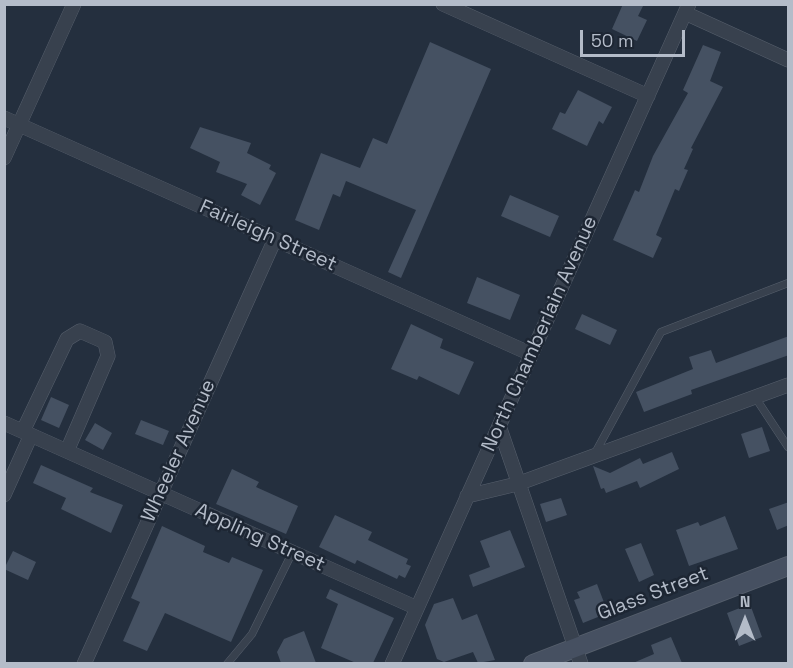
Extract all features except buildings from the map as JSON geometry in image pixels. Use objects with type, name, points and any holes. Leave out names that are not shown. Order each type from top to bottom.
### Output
[{"type":"main road","name":"Glass Street","points":[[533,663],[578,656],[789,566]]},
{"type":"street","points":[[4,158],[74,4]]},
{"type":"street","points":[[442,4],[648,96]]},
{"type":"street","points":[[687,9],[789,60]]},
{"type":"street","name":"North Chamberlain Avenue","points":[[392,663],[687,9]]},
{"type":"street","name":"Fairleigh Street","points":[[4,118],[531,354]]},
{"type":"street","name":"Wheeler Avenue","points":[[84,663],[275,239]]},
{"type":"street","points":[[4,495],[66,339],[81,331],[105,342],[108,356],[66,451]]},
{"type":"street","points":[[467,496],[517,484],[789,385]]},
{"type":"street","name":"Appling Street","points":[[4,423],[417,608]]},
{"type":"street","points":[[499,426],[517,484],[578,656]]},
{"type":"lane","points":[[593,456],[662,332],[789,283]]},
{"type":"lane","points":[[755,397],[789,447]]},
{"type":"lane","points":[[227,663],[252,634],[292,553]]}]
